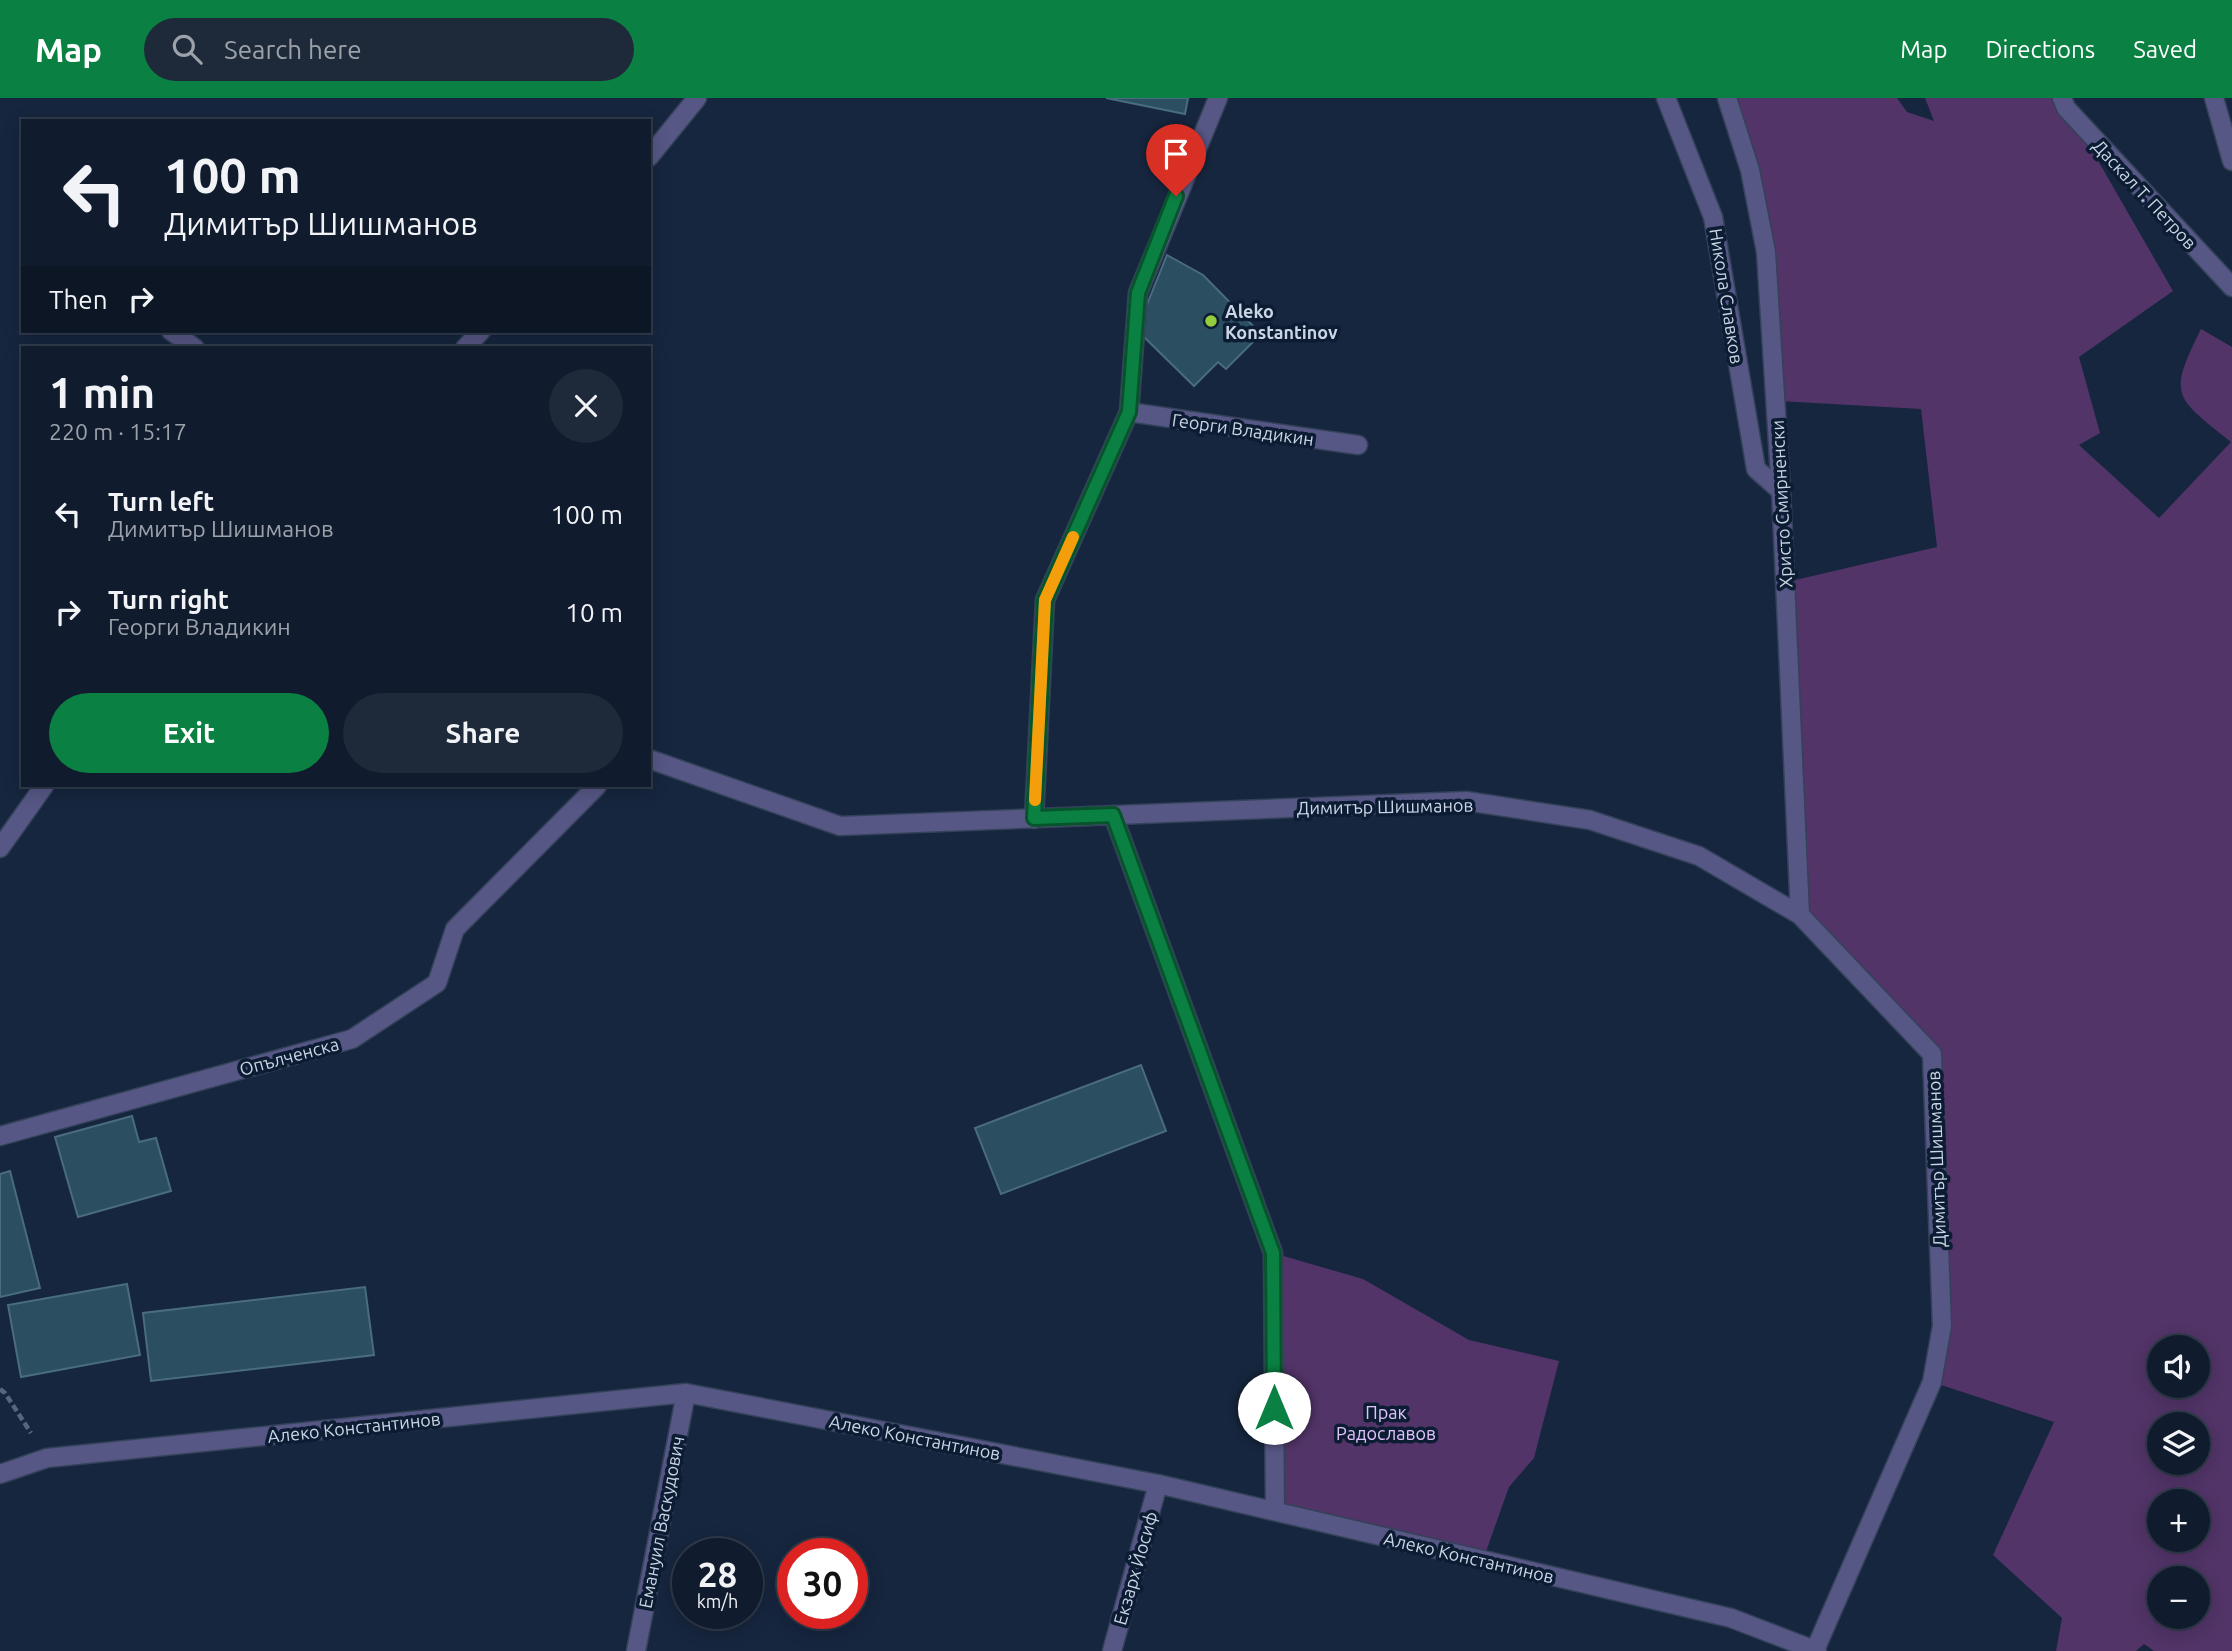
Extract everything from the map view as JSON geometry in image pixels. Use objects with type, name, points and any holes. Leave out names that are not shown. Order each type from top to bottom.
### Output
[{"type":"street","points":[[651,155],[697,98]]},
{"type":"street","points":[[1034,818],[1045,600],[1129,412],[1138,293],[1218,98]]},
{"type":"street","name":"Никола Славков","points":[[1666,98],[1713,217],[1756,470],[1781,491]]},
{"type":"street","name":"Христо Смирненски","points":[[1727,98],[1749,170],[1766,252],[1781,491],[1800,915]]},
{"type":"street","name":"Даскал Т. Петров","points":[[2062,98],[2066,108],[2232,287]]},
{"type":"street","points":[[2214,98],[2232,160]]},
{"type":"street","points":[[174,333],[192,346]]},
{"type":"street","points":[[467,346],[479,333]]},
{"type":"street","name":"Георги Владикин","points":[[1129,412],[1358,444]]},
{"type":"street","name":"Димитър Шишманов","points":[[651,760],[840,826],[1466,801],[1590,820],[1699,856],[1800,915],[1932,1054],[1942,1326],[1932,1382],[1816,1650]]},
{"type":"street","points":[[0,848],[43,787]]},
{"type":"street","name":"Опълченска","points":[[0,1136],[352,1039],[437,983],[455,929],[596,787]]},
{"type":"street","points":[[1113,815],[1273,1253],[1275,1511]]},
{"type":"street","name":"Алеко Константинов","points":[[0,1474],[47,1458],[686,1393],[1158,1484],[1731,1618],[1816,1650]]},
{"type":"street","name":"Емануил Васкудович","points":[[636,1651],[686,1393]]},
{"type":"street","name":"Екзарх Йосиф","points":[[1112,1651],[1158,1484]]},
{"type":"path","points":[[0,1389],[47,1458]]},
{"type":"green space","points":[[1727,98],[1897,98],[1907,112],[1934,121],[1925,98],[2062,98],[2173,291],[2079,357],[2100,433],[2079,445],[2159,518],[2231,442],[2198,415],[2182,394],[2183,369],[2190,352],[2201,329],[2232,347],[2232,1651],[2154,1651],[2144,1644],[2136,1651],[2056,1651],[2062,1618],[1993,1555],[2054,1422],[1932,1382],[1942,1326],[1932,1054],[1800,915],[1791,581],[1937,547],[1921,409],[1779,401],[1766,252]]},
{"type":"green space","name":"Прак Радославов","points":[[1273,1253],[1363,1279],[1469,1340],[1559,1361],[1534,1458],[1509,1487],[1483,1560],[1275,1511]]},
{"type":"building","points":[[1106,98],[1188,98],[1185,114]]},
{"type":"building","points":[[1167,255],[1203,275],[1261,334],[1226,369],[1218,362],[1194,386],[1143,336],[1146,307]]},
{"type":"building","points":[[1141,1065],[1166,1131],[1001,1194],[975,1128]]},
{"type":"building","points":[[132,1116],[139,1142],[156,1138],[171,1191],[78,1217],[55,1137]]},
{"type":"building","points":[[10,1171],[40,1288],[0,1297],[0,1174]]},
{"type":"building","points":[[127,1284],[140,1355],[21,1377],[8,1305]]},
{"type":"building","points":[[365,1287],[374,1355],[151,1381],[143,1313]]},
{"type":"slow traffic","points":[[1035,800],[1045,600],[1073,537]]},
{"type":"place","name":"Aleko Konstantinov","points":[[1211,321]]},
{"type":"route","points":[[1176,196],[1138,293],[1129,412],[1045,600],[1034,818],[1113,815],[1273,1253],[1274,1408]]}]
